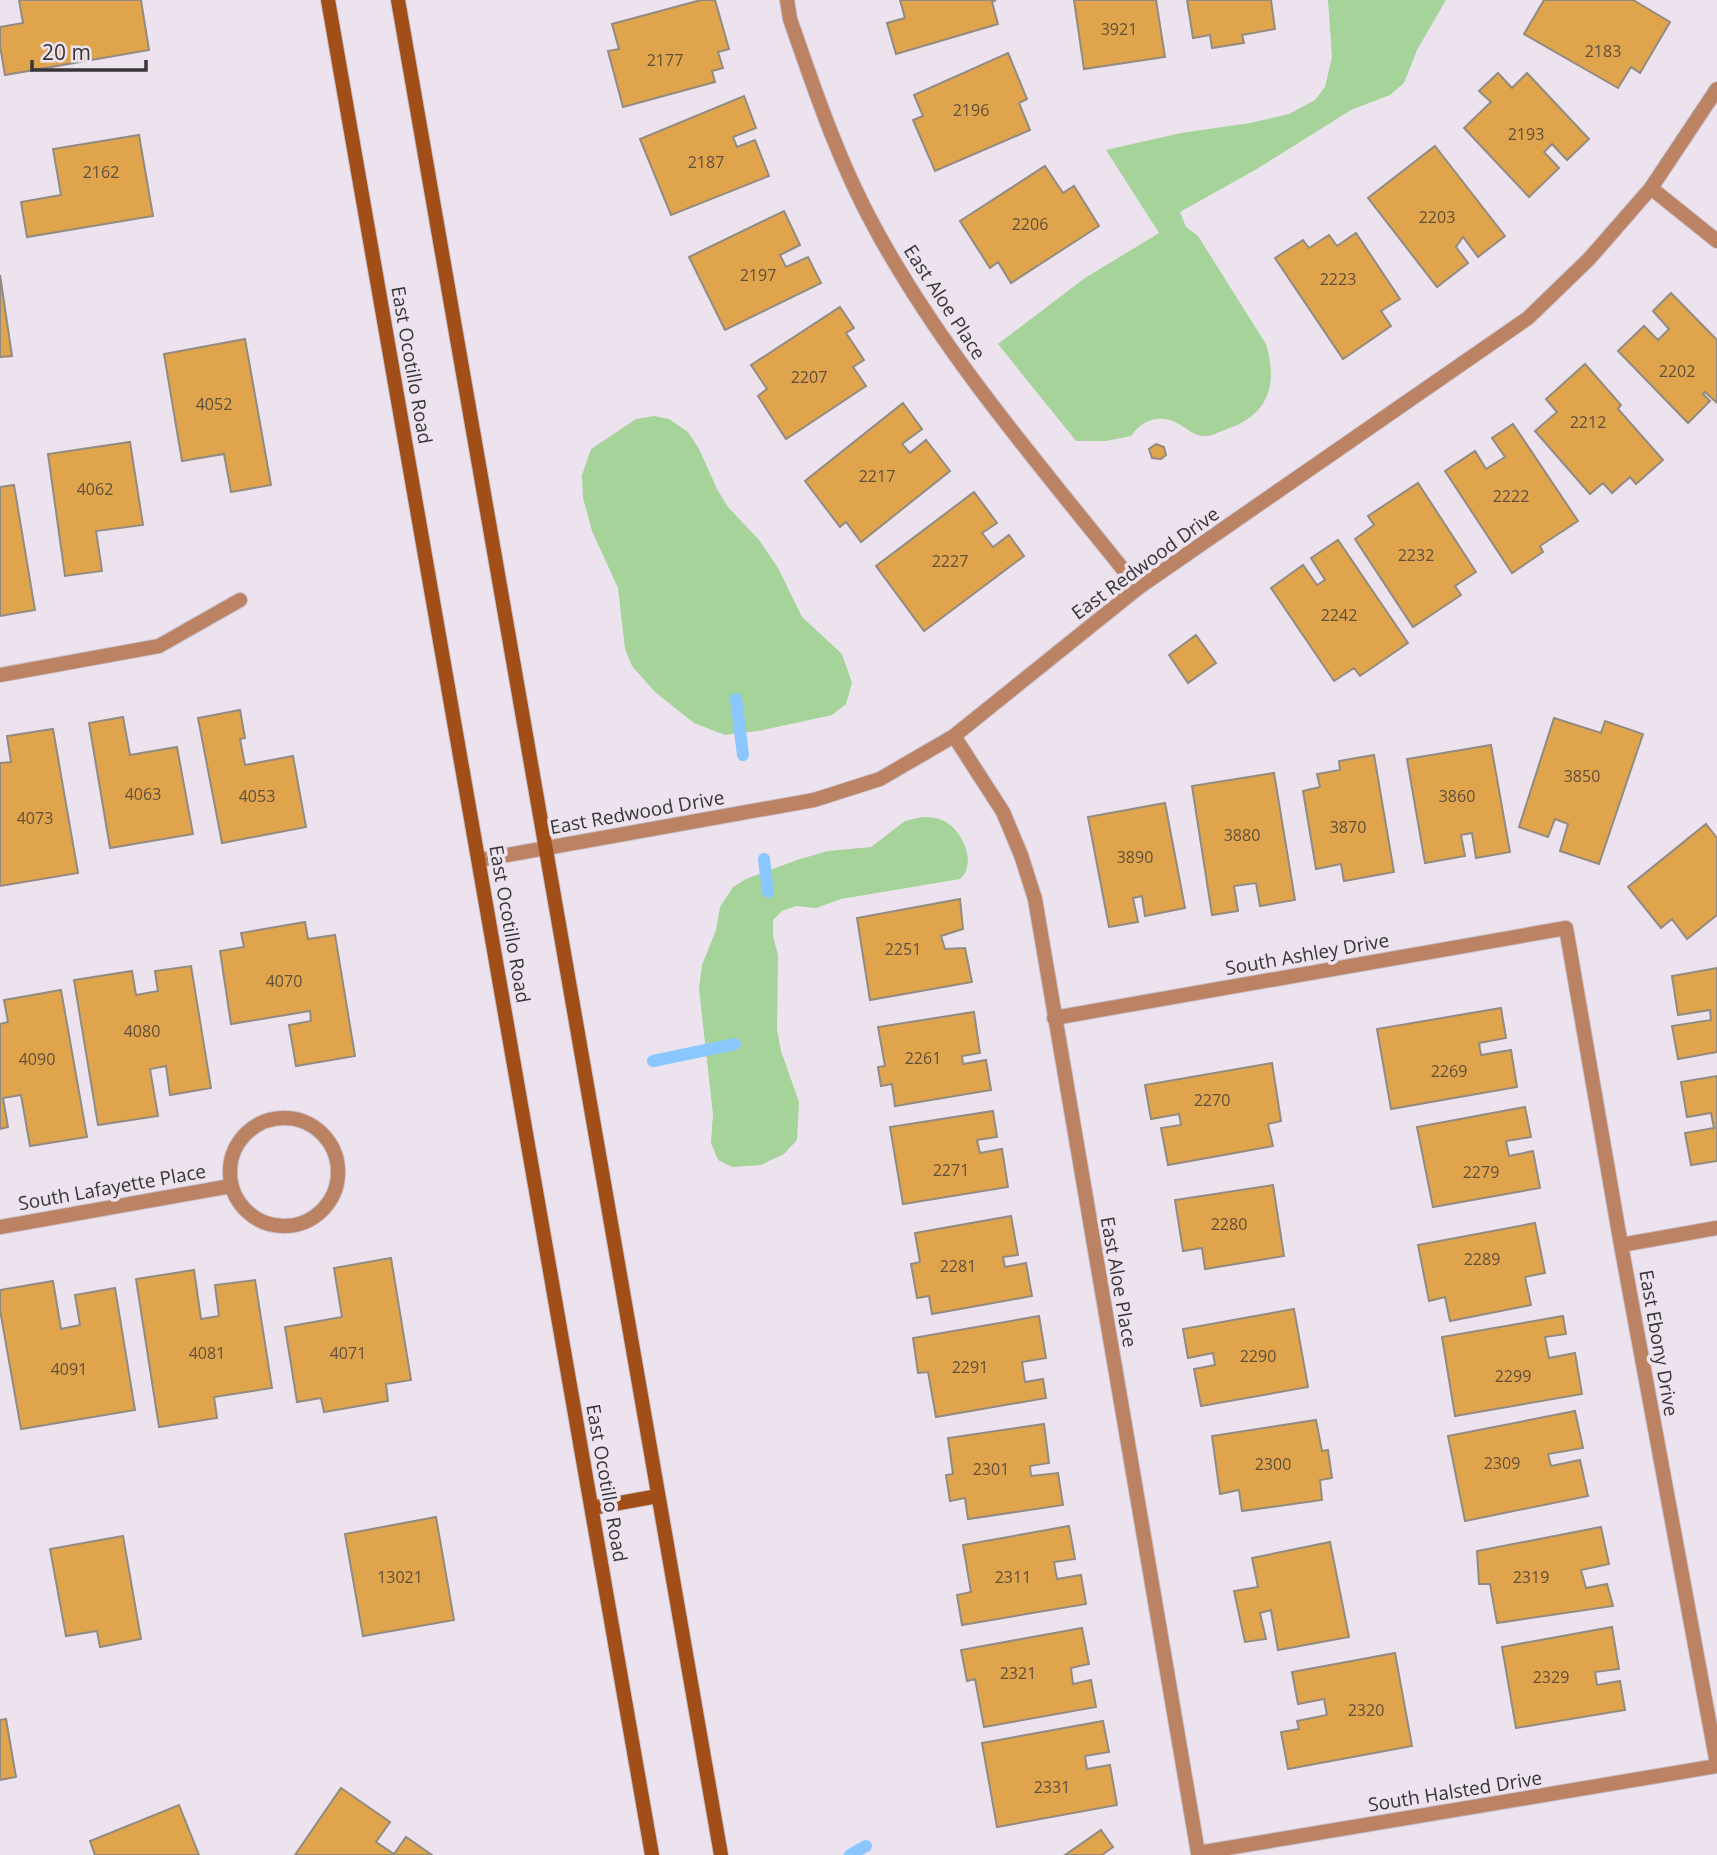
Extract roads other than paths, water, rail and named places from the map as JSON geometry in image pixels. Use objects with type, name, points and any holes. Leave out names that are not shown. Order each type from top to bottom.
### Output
[{"type":"main road","name":"East Ocotillo Road","points":[[328,0],[652,1855]]},
{"type":"main road","points":[[398,0],[721,1855]]},
{"type":"main road","points":[[592,1508],[658,1496]]},
{"type":"street","name":"East Aloe Place","points":[[787,0],[790,19],[829,132],[876,230],[951,352],[1138,588]]},
{"type":"street","name":"East Redwood Drive","points":[[479,860],[814,800],[880,779],[954,736],[1138,588],[1528,318],[1589,258],[1651,188],[1717,89]]},
{"type":"street","points":[[1651,188],[1717,241]]},
{"type":"street","points":[[0,675],[159,646],[240,600]]},
{"type":"street","name":"East Aloe Place","points":[[954,736],[1003,812],[1035,899],[1198,1853]]},
{"type":"street","name":"South Ashley Drive","points":[[1054,1018],[1566,928]]},
{"type":"street","name":"East Ebony Drive","points":[[1566,928],[1621,1245],[1717,1765]]},
{"type":"street","name":"South Lafayette Place","points":[[276,1119],[294,1119],[311,1125],[325,1137],[334,1152],[338,1169],[336,1187],[329,1203],[317,1216],[301,1224],[284,1227],[266,1223],[251,1215],[239,1202],[231,1185],[230,1167],[235,1150],[244,1135],[259,1124],[276,1119]]},
{"type":"street","name":"South Lafayette Place","points":[[0,1227],[231,1185]]},
{"type":"street","points":[[1621,1245],[1717,1228]]},
{"type":"street","name":"South Halsted Drive","points":[[1198,1853],[1717,1765]]},
{"type":"waterway","points":[[736,699],[743,755]]},
{"type":"waterway","points":[[764,859],[768,892]]},
{"type":"waterway","points":[[653,1061],[735,1044]]},
{"type":"waterway","points":[[850,1855],[866,1846]]}]
